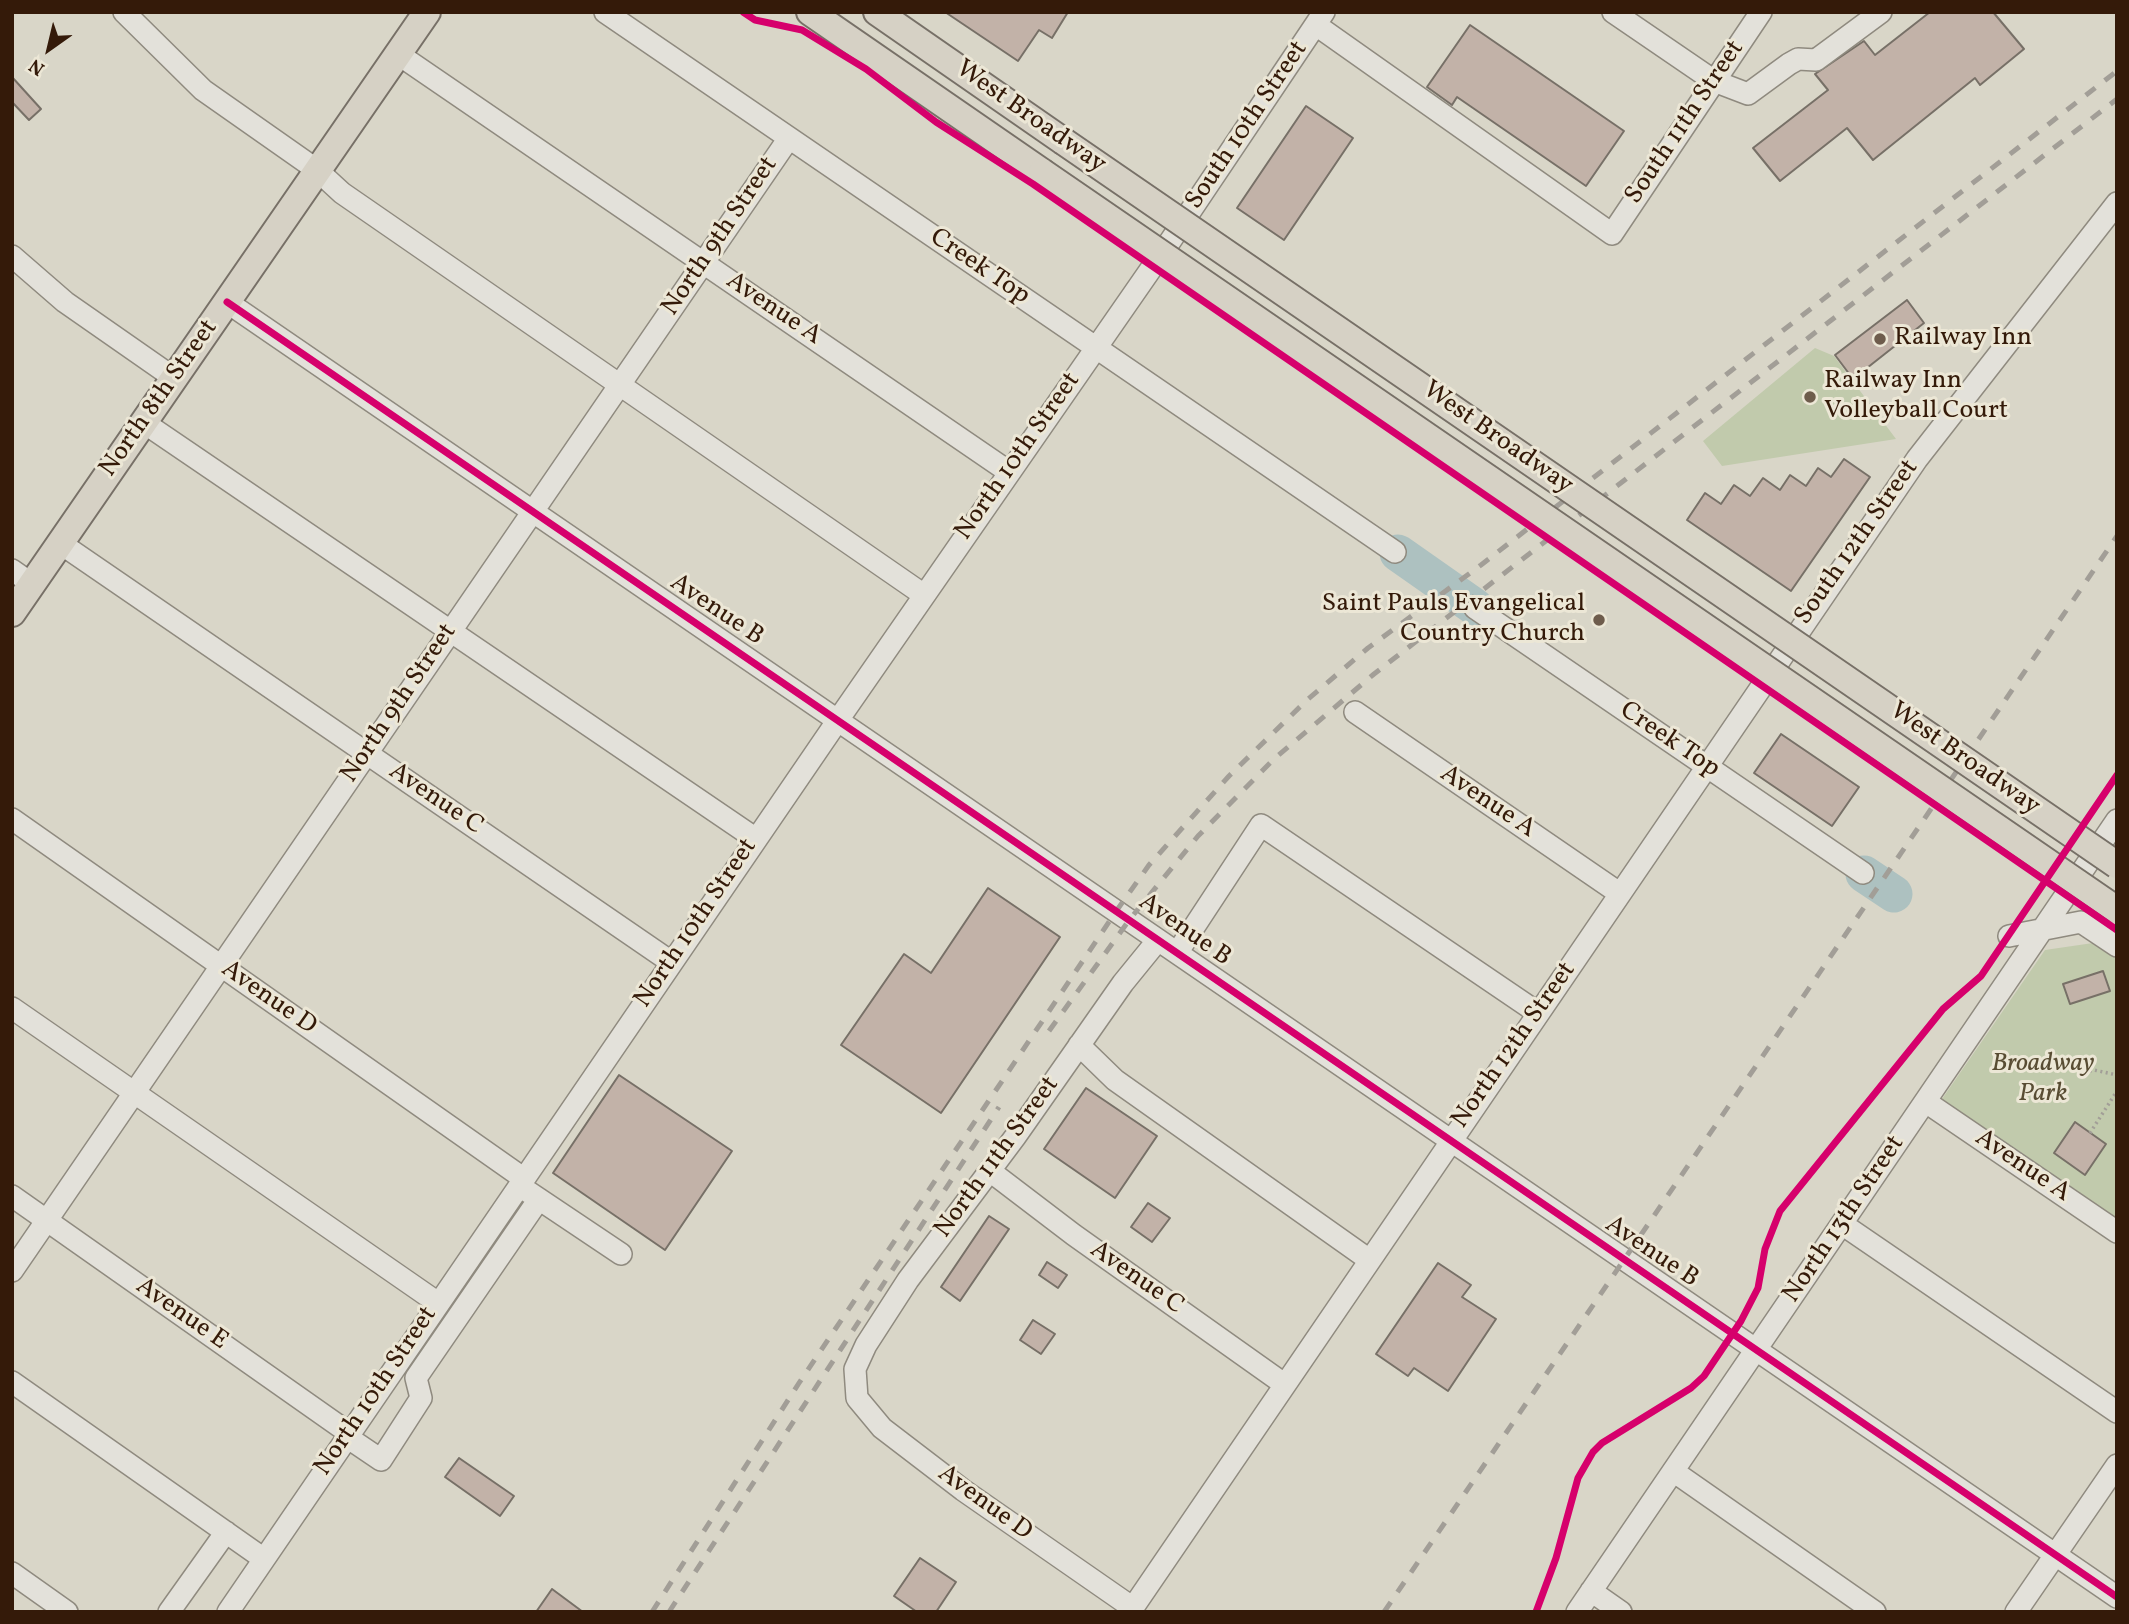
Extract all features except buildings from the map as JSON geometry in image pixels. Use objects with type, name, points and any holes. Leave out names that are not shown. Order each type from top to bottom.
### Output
[{"type":"main road","name":"North 8th Street","points":[[12,613],[22,577],[60,542],[427,12]]},
{"type":"main road","name":"West Broadway","points":[[810,12],[2117,910]]},
{"type":"main road","name":"West Broadway","points":[[877,12],[2117,865]]},
{"type":"street","points":[[124,12],[203,90],[317,170],[342,193],[924,595]]},
{"type":"street","name":"Creek Top","points":[[605,12],[1395,552]]},
{"type":"street","points":[[1613,12],[1714,81],[1748,94],[1798,59],[1816,60],[1881,12]]},
{"type":"street","name":"South 11th Street","points":[[1320,19],[1612,234],[1761,12]]},
{"type":"street","name":"South 10th Street","points":[[1171,240],[1320,19]]},
{"type":"street","name":"Avenue A","points":[[398,54],[1009,472]]},
{"type":"street","name":"North 9th Street","points":[[12,1270],[789,138]]},
{"type":"street","name":"South 12th Street","points":[[1783,654],[1916,458],[2117,203]]},
{"type":"street","name":"North 10th Street","points":[[228,1612],[671,962],[1171,240]]},
{"type":"street","points":[[12,256],[65,302],[174,378]]},
{"type":"street","name":"Avenue B","points":[[227,302],[2117,1597]]},
{"type":"street","points":[[143,422],[756,839]]},
{"type":"street","name":"Avenue C","points":[[60,542],[671,962]]},
{"type":"street","name":"Creek Top","points":[[1475,608],[1863,873]]},
{"type":"street","name":"North 12th Street","points":[[1132,1610],[1368,1259],[1783,654]]},
{"type":"street","name":"Avenue A","points":[[1355,712],[1619,893]]},
{"type":"street","name":"Avenue D","points":[[12,819],[521,1182],[539,1199],[621,1254]]},
{"type":"street","points":[[1177,953],[1261,825],[1538,1013]]},
{"type":"street","name":"North 13th Street","points":[[1577,1612],[2115,827]]},
{"type":"street","points":[[2009,936],[2081,922],[2117,946]]},
{"type":"street","name":"North 11th Street","points":[[854,1384],[855,1369],[866,1345],[908,1280],[1158,940]]},
{"type":"street","points":[[12,1008],[438,1303]]},
{"type":"street","points":[[1079,1045],[1115,1080],[1368,1259]]},
{"type":"street","name":"Avenue A","points":[[1926,1102],[2117,1232]]},
{"type":"street","name":"Avenue C","points":[[990,1171],[1073,1235],[1284,1384]]},
{"type":"street","name":"Avenue E","points":[[12,1196],[381,1460],[421,1398],[416,1378],[539,1199]]},
{"type":"street","points":[[1842,1224],[2117,1412]]},
{"type":"street","points":[[12,1382],[264,1559]]},
{"type":"street","name":"Avenue D","points":[[854,1384],[857,1398],[865,1411],[882,1428],[963,1490],[1132,1610]]},
{"type":"street","points":[[2016,1612],[2117,1465]]},
{"type":"street","points":[[1673,1471],[1875,1612]]},
{"type":"street","points":[[169,1612],[226,1532]]},
{"type":"street","points":[[12,1573],[67,1612]]},
{"type":"street","points":[[1591,1591],[1621,1612]]},
{"type":"path","points":[[2079,1074],[2094,1070],[2117,1075]]},
{"type":"path","points":[[2090,1133],[2117,1091]]},
{"type":"green space","name":"Railway Inn Volleyball Court","points":[[1815,348],[1834,356],[1896,439],[1722,466],[1703,441]]},
{"type":"green space","name":"Broadway Park","points":[[2093,943],[2117,959],[2117,1218],[1942,1099],[2045,950]]},
{"type":"waterway","points":[[1398,553],[1475,607]]},
{"type":"waterway","points":[[1864,874],[1894,894]]},
{"type":"railway","points":[[652,1612],[799,1383],[1117,910],[1149,865],[1229,776],[1307,700],[1368,648],[1481,565],[2117,71]]},
{"type":"railway","points":[[1049,1031],[1130,919],[1198,836],[1274,759],[1374,674],[2117,99]]},
{"type":"railway","points":[[1384,1612],[2117,536]]},
{"type":"railway","points":[[669,1612],[999,1107]]},
{"type":"cycle path","points":[[743,12],[755,20],[802,30],[866,69],[936,122],[1033,184],[2117,930]]},
{"type":"cycle path","points":[[227,302],[2117,1597]]},
{"type":"cycle path","points":[[1536,1612],[1556,1558],[1578,1478],[1593,1452],[1602,1443],[1691,1388],[1704,1376],[1741,1321],[1758,1288],[1765,1249],[1780,1211],[1943,1009],[1981,976],[2117,775]]},
{"type":"place","name":"Railway Inn","points":[[1880,339]]},
{"type":"place","name":"Railway Inn Volleyball Court","points":[[1810,397]]},
{"type":"place","name":"Saint Pauls Evangelical Country Church","points":[[1599,620]]}]
